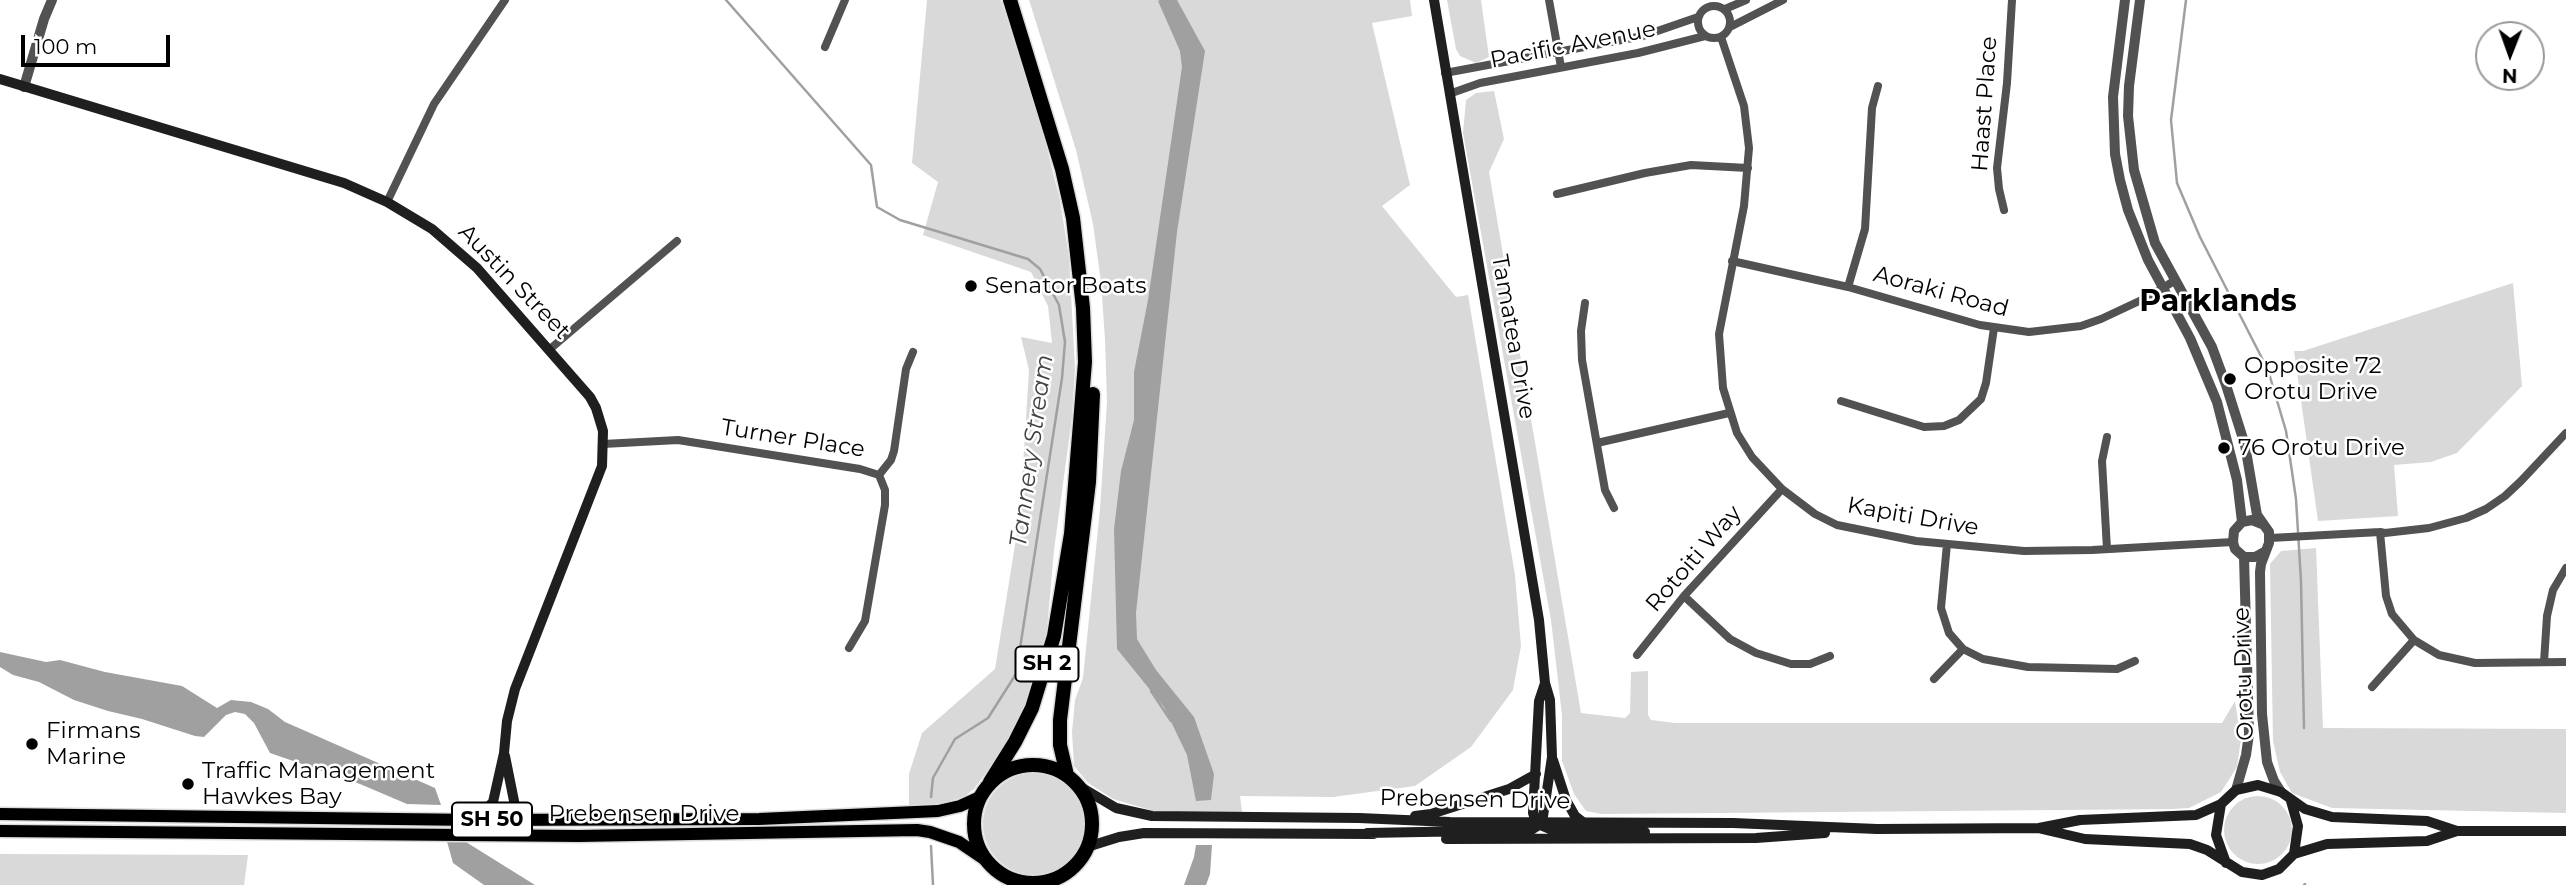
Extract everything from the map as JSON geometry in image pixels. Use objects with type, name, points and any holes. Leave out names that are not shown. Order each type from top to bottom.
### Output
[{"type":"highway","name":"SH 2","points":[[1001,885],[978,846],[974,826],[980,797],[1015,742],[1032,708],[1054,636],[1071,534],[1085,362],[1083,308],[1073,218],[1062,169],[1010,0]]},
{"type":"highway","name":"SH 2","points":[[1017,0],[1064,148],[1079,207],[1088,261],[1094,374],[1083,534],[1060,720],[1060,744],[1067,775]]},
{"type":"highway","points":[[990,782],[1003,773],[1027,765],[1052,768],[1067,775],[1079,786],[1092,822],[1087,847],[1064,885]]},
{"type":"highway","name":"SH 50","points":[[991,865],[1012,880],[1037,883],[1056,878],[1076,866]]},
{"type":"main road","name":"Tamatea Drive","points":[[1434,0],[1519,492],[1539,620],[1545,682],[1550,700],[1552,757],[1540,823]]},
{"type":"main road","name":"Austin Street","points":[[0,79],[344,183],[387,202],[432,229],[497,288],[596,408],[603,431],[603,456],[598,480],[515,689],[493,802],[475,820]]},
{"type":"main road","name":"Tamatea Drive","points":[[1540,823],[1533,813],[1539,701],[1545,682]]},
{"type":"main road","name":"Austin Street","points":[[504,753],[514,806],[530,820]]},
{"type":"main road","points":[[1552,757],[1566,800],[1575,816],[1584,823]]},
{"type":"main road","points":[[1388,821],[1431,814],[1469,802],[1509,789],[1536,774]]},
{"type":"main road","points":[[2456,831],[2427,841],[2327,844],[2294,854],[2279,869],[2262,875],[2242,872],[2226,863],[2216,835],[2221,804],[2236,790],[2258,785],[2281,792],[2305,809],[2332,817],[2427,821],[2456,831],[2566,831]]},
{"type":"main road","name":"Prebensen Drive","points":[[1079,786],[1116,808],[1152,816],[1540,823],[1733,823],[1877,829],[2039,828],[2080,820],[2196,815],[2221,804]]},
{"type":"main road","name":"Prebensen Drive","points":[[0,814],[475,820],[760,819],[888,814],[951,808],[980,797]]},
{"type":"main road","points":[[2291,801],[2298,826],[2294,854]]},
{"type":"main road","points":[[1367,833],[1515,831],[1531,830],[1540,823],[1552,831],[1673,833],[1756,838]]},
{"type":"main road","name":"Prebensen Drive","points":[[2039,828],[2085,839],[2190,844],[2207,850],[2226,863]]},
{"type":"main road","name":"Prebensen Drive","points":[[1087,847],[1119,836],[1144,833],[1367,833],[1437,839],[1536,840],[1756,838],[1877,829]]},
{"type":"main road","name":"Prebensen Drive","points":[[0,831],[591,836],[918,830],[959,842],[991,865]]},
{"type":"street","points":[[24,87],[52,0]]},
{"type":"street","points":[[387,202],[434,104],[505,0]]},
{"type":"street","points":[[825,47],[845,0]]},
{"type":"street","points":[[1549,0],[1561,67]]},
{"type":"street","points":[[1725,9],[1746,0]]},
{"type":"street","points":[[1730,27],[1730,17],[1720,6],[1707,3],[1698,17],[1698,28],[1705,36],[1721,37],[1730,27],[1783,0]]},
{"type":"street","name":"Haast Place","points":[[2004,210],[1997,168],[2007,83],[2012,0]]},
{"type":"street","points":[[2125,0],[2112,97],[2115,154],[2131,219],[2148,260],[2190,338],[2217,402],[2237,480],[2242,523]]},
{"type":"street","points":[[2140,0],[2129,86],[2129,142],[2136,181],[2155,243],[2212,347],[2245,445],[2258,515],[2269,532],[2270,538],[2264,552],[2255,557],[2239,554],[2232,542],[2234,531],[2242,523],[2252,520],[2263,524]]},
{"type":"street","name":"Pacific Avenue","points":[[1445,73],[1643,36],[1698,17]]},
{"type":"street","name":"Pacific Avenue","points":[[1449,94],[1480,83],[1639,53],[1705,36]]},
{"type":"street","name":"Kapiti Drive","points":[[1721,37],[1744,106],[1748,128],[1744,206],[1719,334],[1723,388],[1737,433],[1752,457],[1782,489],[1815,514],[1837,525],[1886,537],[2024,551],[2232,542]]},
{"type":"street","points":[[1848,287],[1865,229],[1872,108],[1878,86]]},
{"type":"street","points":[[1557,194],[1691,165],[1748,168]]},
{"type":"street","points":[[550,349],[677,241]]},
{"type":"street","name":"Aoraki Road","points":[[1732,261],[1848,287],[1994,328],[2029,332],[2081,326],[2124,309],[2174,281]]},
{"type":"street","points":[[1585,303],[1581,346],[1605,490],[1614,508]]},
{"type":"street","points":[[1841,401],[1924,427],[1944,426],[1959,420],[1981,398],[1986,383],[1994,328]]},
{"type":"street","points":[[879,475],[891,460],[894,451],[906,369],[913,352]]},
{"type":"street","points":[[1597,443],[1729,413]]},
{"type":"street","points":[[2270,538],[2396,532],[2448,524],[2486,509],[2521,481],[2566,433]]},
{"type":"street","points":[[2107,437],[2102,461],[2108,549]]},
{"type":"street","name":"Turner Place","points":[[603,444],[678,440],[860,469],[879,475],[885,490],[865,621],[849,648]]},
{"type":"street","name":"Rotoiti Way","points":[[1637,655],[1684,596],[1782,489]]},
{"type":"street","points":[[2380,532],[2386,596],[2392,614],[2414,640],[2439,655],[2475,663],[2566,662]]},
{"type":"street","points":[[1947,544],[1941,608],[1949,633],[1963,649],[1983,659],[2028,667],[2117,669],[2135,662]]},
{"type":"street","name":"Orotu Drive","points":[[2264,552],[2260,572],[2262,714],[2267,762],[2281,792]]},
{"type":"street","name":"Orotu Drive","points":[[2236,790],[2249,734],[2245,556]]},
{"type":"street","points":[[2544,662],[2547,616],[2553,590],[2566,568]]},
{"type":"street","points":[[1684,596],[1730,639],[1756,653],[1791,664],[1810,664],[1830,656]]},
{"type":"street","points":[[2372,687],[2414,640]]},
{"type":"street","points":[[1934,678],[1963,649]]},
{"type":"shaded area","points":[[927,0],[1001,0],[1042,129],[1060,200],[1069,257],[1075,368],[1072,418],[1054,550],[1046,641],[1034,685],[1005,746],[974,789],[964,797],[909,808],[909,774],[922,733],[995,669],[1020,514],[1029,370],[1021,337],[1052,343],[1048,306],[1031,272],[923,235],[938,182],[912,163]]},
{"type":"shaded area","points":[[1029,0],[1410,0],[1412,16],[1372,23],[1410,185],[1382,206],[1456,297],[1468,295],[1515,575],[1521,646],[1513,690],[1471,747],[1415,786],[1333,797],[1240,796],[1242,812],[1157,812],[1113,799],[1088,783],[1074,766],[1072,732],[1075,700],[1083,678],[1100,509],[1107,402],[1105,339],[1093,224],[1076,150]]},
{"type":"shaded area","points":[[1177,0],[1205,51],[1177,232],[1136,613],[1137,639],[1156,670],[1194,717],[1214,774],[1211,800],[1196,801],[1187,755],[1164,707],[1117,649],[1114,529],[1121,471],[1134,420],[1134,372],[1148,300],[1182,67],[1180,51],[1158,1]]},
{"type":"shaded area","points":[[1447,0],[1481,0],[1489,57],[1476,63],[1460,56],[1456,49]]},
{"type":"shaded area","points":[[1494,91],[1504,139],[1489,172],[1581,713],[1625,718],[1630,713],[1631,672],[1648,671],[1648,715],[1651,720],[1675,723],[2222,723],[2235,701],[2241,739],[2237,767],[2221,792],[2189,808],[2173,809],[1602,814],[1586,811],[1574,794],[1562,761],[1562,715],[1551,620],[1463,133],[1466,100],[1476,93]]},
{"type":"shaded area","points":[[2513,283],[2522,386],[2457,453],[2431,462],[2394,465],[2398,516],[2318,521],[2294,351],[2303,351]]},
{"type":"shaded area","points":[[2316,548],[2323,728],[2566,729],[2566,813],[2332,808],[2292,793],[2280,772],[2273,741],[2270,564],[2281,551]]},
{"type":"shaded area","points":[[0,652],[46,662],[60,660],[105,672],[182,686],[217,708],[231,700],[251,702],[268,709],[285,722],[435,788],[441,805],[407,804],[360,784],[270,753],[254,723],[245,714],[235,712],[226,715],[204,737],[195,736],[74,700],[39,682],[13,675],[0,667]]},
{"type":"shaded area","points":[[1034,773],[1053,777],[1070,788],[1081,805],[1085,824],[1081,843],[1070,860],[1053,871],[1034,875],[1015,871],[998,860],[987,843],[983,824],[987,805],[998,788],[1015,777]]},
{"type":"shaded area","points":[[2258,796],[2271,798],[2282,806],[2290,817],[2290,843],[2282,854],[2271,862],[2258,864],[2245,862],[2234,854],[2226,843],[2224,830],[2226,817],[2234,806],[2245,798]]},
{"type":"shaded area","points":[[458,837],[535,885],[484,885],[453,863],[446,838]]},
{"type":"shaded area","points":[[1196,845],[1212,845],[1210,874],[1206,885],[1184,885],[1194,857]]},
{"type":"shaded area","points":[[0,854],[248,855],[244,885],[0,885]]},
{"type":"waterway","name":"Tannery Stream","points":[[726,0],[871,165],[877,207],[900,220],[1028,259],[1040,269],[1059,305],[1065,342],[1062,378],[1016,674],[988,718],[955,739],[933,778],[931,797]]},
{"type":"waterway","points":[[2186,0],[2171,120],[2177,183],[2200,237],[2268,370],[2286,431],[2296,499],[2301,581],[2304,728]]},
{"type":"waterway","points":[[1151,691],[1171,721]]},
{"type":"waterway","name":"Tannery Stream","points":[[931,846],[933,885]]},
{"type":"place","name":"Senator Boats","points":[[971,286]]},
{"type":"place","name":"Opposite 72 Orotu Drive","points":[[2230,379]]},
{"type":"place","name":"76 Orotu Drive","points":[[2224,448]]},
{"type":"place","name":"Firmans Marine","points":[[32,744]]},
{"type":"place","name":"Traffic Management Hawkes Bay","points":[[188,784]]},
{"type":"district","name":"Parklands","points":[[2218,302]]}]
